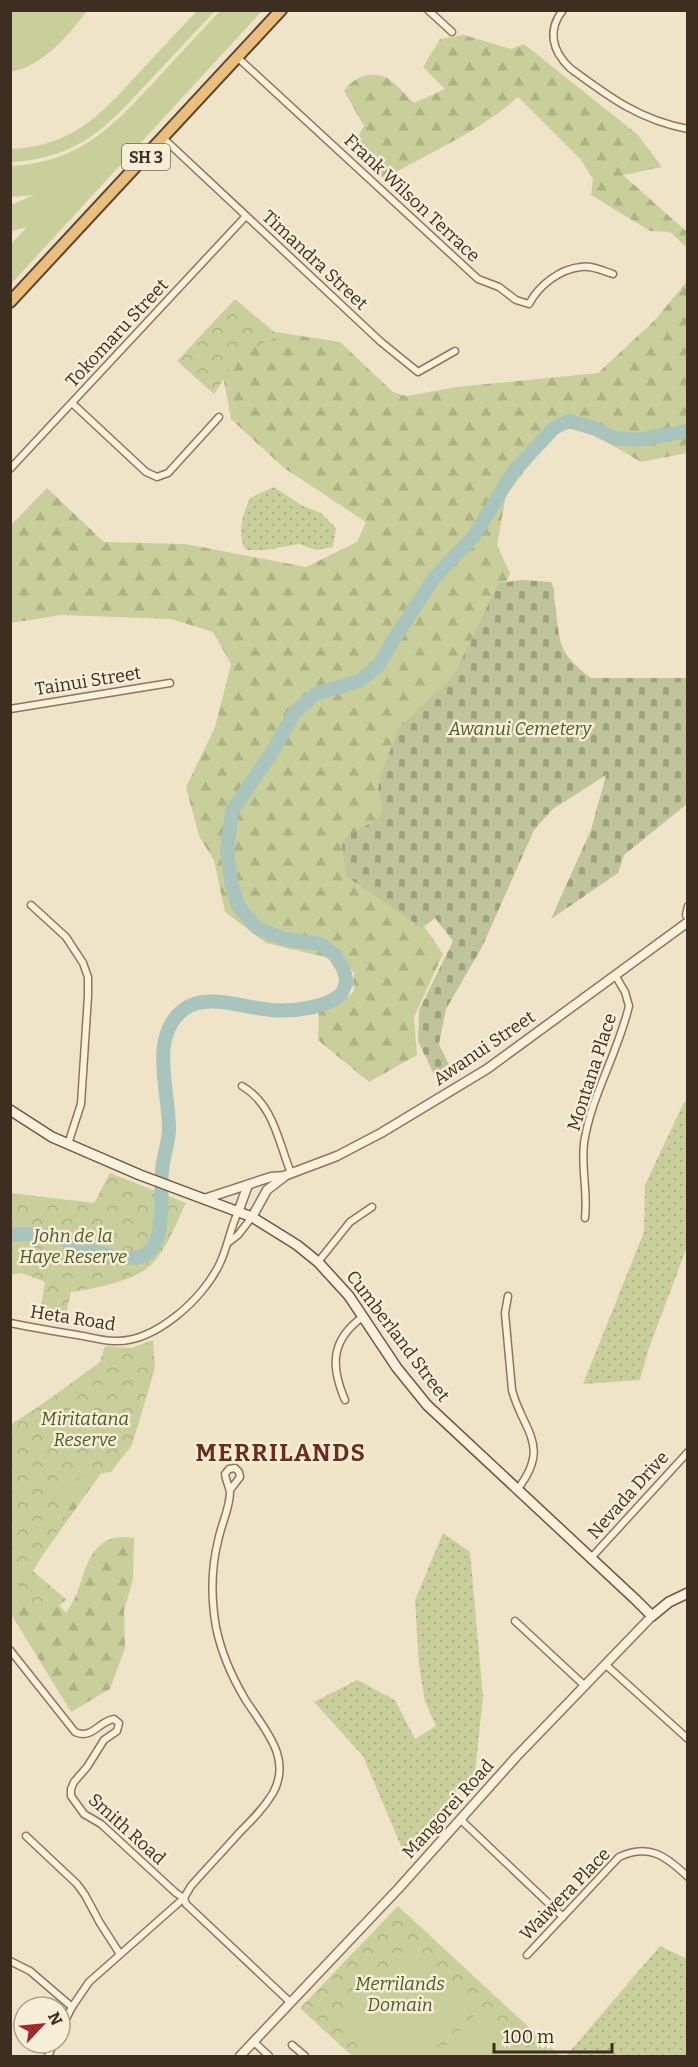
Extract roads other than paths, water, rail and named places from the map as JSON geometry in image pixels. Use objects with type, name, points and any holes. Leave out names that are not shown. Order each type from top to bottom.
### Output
[{"type":"highway","name":"SH 3","points":[[10,303],[281,10]]},
{"type":"main road","name":"Cumberland Street","points":[[10,1110],[36,1128],[68,1144],[144,1177],[252,1217],[282,1234],[318,1262],[338,1282],[364,1316],[397,1368],[427,1405],[652,1616]]},
{"type":"main road","name":"Mangorei Road","points":[[652,1616],[669,1602],[687,1593]]},
{"type":"street","points":[[428,10],[452,33]]},
{"type":"street","points":[[563,10],[553,28],[553,41],[562,60],[570,68],[629,110],[687,129]]},
{"type":"street","name":"Frank Wilson Terrace","points":[[237,57],[478,279],[499,287],[516,300],[529,304],[535,292],[546,282],[570,270],[593,267],[613,274]]},
{"type":"street","name":"Timandra Street","points":[[163,138],[381,342],[418,372],[455,351]]},
{"type":"street","name":"Tokomaru Street","points":[[10,469],[246,216]]},
{"type":"street","points":[[72,403],[146,472],[157,477],[168,473],[219,417]]},
{"type":"street","name":"Tainui Street","points":[[10,709],[170,683]]},
{"type":"street","points":[[31,905],[66,937],[83,963],[88,977],[81,1104],[68,1144]]},
{"type":"street","name":"Awanui Street","points":[[204,1199],[288,1175],[359,1145],[470,1080],[687,920],[687,906]]},
{"type":"street","name":"Montana Place","points":[[585,1218],[587,1198],[583,1164],[584,1144],[629,1006],[625,992],[615,975]]},
{"type":"street","points":[[242,1086],[260,1098],[266,1108],[288,1175]]},
{"type":"street","name":"Awanui Street","points":[[252,1217],[267,1191],[288,1175]]},
{"type":"street","points":[[238,1212],[248,1185]]},
{"type":"street","points":[[318,1262],[350,1222],[372,1207]]},
{"type":"street","name":"Heta Road","points":[[10,1323],[116,1342],[145,1335],[172,1320],[198,1296],[211,1280],[229,1242],[230,1231],[238,1212]]},
{"type":"street","name":"Heta Road","points":[[229,1242],[238,1235],[252,1217]]},
{"type":"street","points":[[508,1296],[505,1313],[513,1390],[515,1400],[532,1436],[533,1447],[531,1468],[518,1490]]},
{"type":"street","points":[[345,1400],[336,1373],[337,1350],[344,1335],[364,1316]]},
{"type":"street","name":"Nevada Drive","points":[[591,1558],[687,1452]]},
{"type":"street","points":[[72,2007],[89,1982],[184,1898],[191,1886],[268,1801],[278,1782],[280,1762],[274,1743],[236,1682],[227,1664],[216,1629],[213,1610],[214,1556],[228,1507],[230,1490]]},
{"type":"street","name":"Mangorei Road","points":[[240,2056],[399,1888],[516,1757],[652,1616]]},
{"type":"street","points":[[514,1621],[585,1686]]},
{"type":"street","name":"Smith Road","points":[[10,1650],[75,1732],[83,1735],[90,1733],[109,1719],[114,1719],[118,1723],[117,1731],[104,1740],[71,1789],[71,1796],[84,1814],[101,1824],[184,1898],[186,1904],[290,2001]]},
{"type":"street","points":[[606,1665],[687,1739]]},
{"type":"street","points":[[460,1820],[563,1917]]},
{"type":"street","points":[[26,1836],[85,1895],[120,1954]]},
{"type":"street","name":"Waiwera Place","points":[[527,1955],[612,1863],[630,1852],[651,1852],[663,1856],[687,1877]]},
{"type":"street","points":[[10,1961],[30,1971],[58,1995]]},
{"type":"street","points":[[254,2042],[269,2056]]},
{"type":"street","points":[[292,2045],[302,2056]]},
{"type":"waterway","points":[[10,1235],[50,1236],[119,1257],[139,1257],[148,1252],[155,1244],[161,1220],[162,1171],[169,1131],[163,1051],[166,1035],[172,1022],[183,1010],[202,1002],[226,1002],[271,1010],[288,1010],[318,1006],[335,999],[342,993],[347,982],[343,968],[335,955],[320,944],[284,939],[257,928],[238,906],[231,882],[227,849],[232,811],[274,749],[294,713],[315,694],[359,681],[379,665],[434,578],[474,536],[513,472],[554,428],[569,421],[593,428],[614,438],[637,440],[688,431]]},
{"type":"district","name":"MERRILANDS","points":[[281,1453]]},
{"type":"park label","name":"Awanui Cemetery","points":[[520,729]]},
{"type":"park label","name":"John de la Haye Reserve","points":[[73,1246]]},
{"type":"park label","name":"Miritatana Reserve","points":[[85,1429]]},
{"type":"park label","name":"Merrilands Domain","points":[[400,1994]]}]
